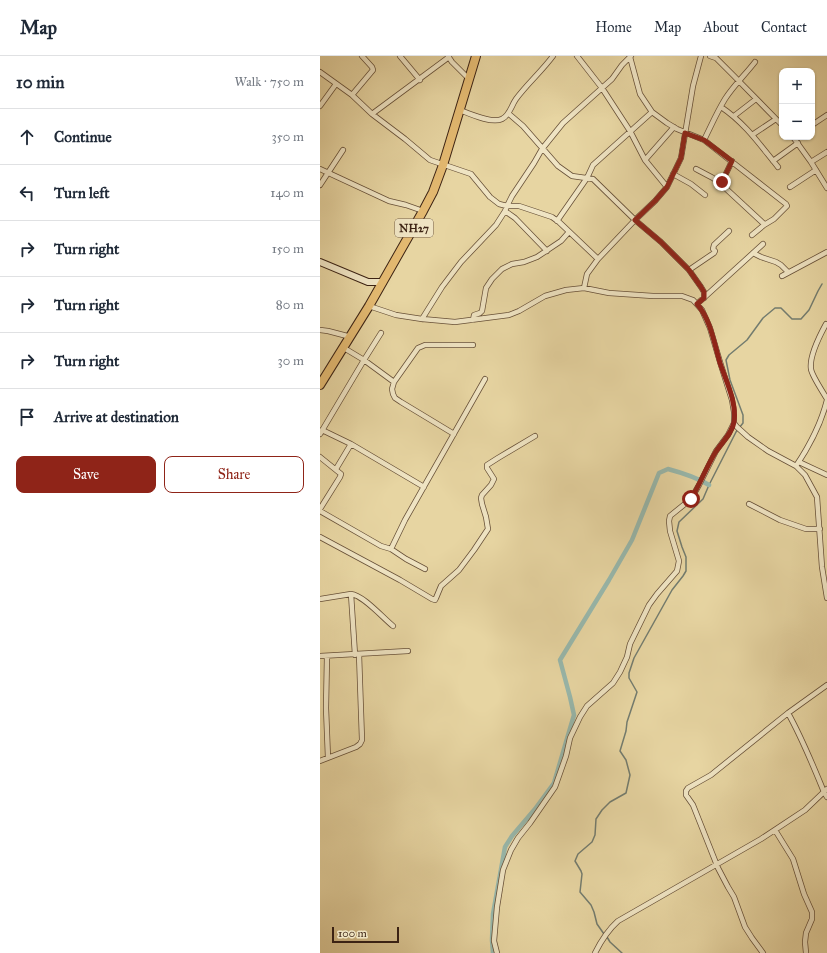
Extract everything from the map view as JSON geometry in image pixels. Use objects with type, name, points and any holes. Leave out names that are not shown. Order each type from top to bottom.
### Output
[{"type":"highway","name":"NH27","points":[[320,386],[370,306],[433,192],[443,165],[476,56]]},
{"type":"street","points":[[352,95],[373,70],[362,56]]},
{"type":"street","points":[[400,56],[420,80]]},
{"type":"street","points":[[460,110],[478,117],[494,120],[501,119],[509,114],[512,104],[553,56]]},
{"type":"street","points":[[577,56],[602,88],[630,131],[645,160],[667,187]]},
{"type":"street","points":[[584,288],[587,274],[598,259],[655,201],[667,187],[674,174],[681,158],[693,86],[701,56]]},
{"type":"street","points":[[710,56],[716,58],[779,122]]},
{"type":"street","points":[[372,114],[420,80],[449,57],[469,79]]},
{"type":"street","points":[[422,319],[442,287],[461,262],[496,225],[512,196],[534,164],[542,149],[563,123],[612,79],[630,57],[640,94],[652,112],[667,123],[685,133],[704,140],[787,205],[786,208],[774,219],[752,235]]},
{"type":"street","points":[[704,140],[720,107],[739,80],[755,62]]},
{"type":"street","points":[[320,72],[352,95],[372,114],[430,160],[471,174],[490,197],[506,208],[547,251]]},
{"type":"street","points":[[320,106],[336,84]]},
{"type":"street","points":[[734,116],[756,99]]},
{"type":"street","points":[[720,107],[734,116],[746,128],[778,167]]},
{"type":"street","points":[[557,221],[593,165],[652,112]]},
{"type":"street","points":[[509,114],[523,126],[558,166],[572,176],[593,180],[635,220],[661,242],[689,270],[704,292],[704,298]]},
{"type":"street","points":[[815,123],[827,115]]},
{"type":"street","points":[[752,135],[776,119]]},
{"type":"street","points":[[645,160],[674,127]]},
{"type":"street","points":[[796,140],[827,188]]},
{"type":"street","points":[[773,161],[798,143]]},
{"type":"street","points":[[320,185],[343,150]]},
{"type":"street","points":[[811,162],[827,152]]},
{"type":"street","points":[[722,185],[732,161]]},
{"type":"street","points":[[320,169],[389,201],[423,211]]},
{"type":"street","points":[[696,169],[722,185],[764,225]]},
{"type":"street","points":[[790,187],[816,170]]},
{"type":"street","points":[[674,174],[691,184],[705,195]]},
{"type":"street","points":[[506,208],[519,206],[552,217],[598,259]]},
{"type":"street","points":[[689,270],[714,253],[714,245],[729,231]]},
{"type":"street","points":[[473,320],[474,315],[482,311],[486,288],[492,279],[502,269],[512,264],[524,262],[537,257],[561,241],[569,232]]},
{"type":"street","points":[[697,304],[763,244]]},
{"type":"street","points":[[782,276],[827,252]]},
{"type":"street","points":[[754,253],[776,262],[788,272]]},
{"type":"street","points":[[320,262],[368,282],[382,282]]},
{"type":"street","points":[[370,306],[396,315],[455,322],[509,315],[545,296],[566,290],[584,288],[609,293],[682,296],[693,300],[702,310],[710,328],[732,400],[735,425],[716,451],[691,499],[670,516],[670,531],[679,561],[677,571],[649,605],[630,644],[627,657],[613,683],[587,706],[580,717],[570,738],[566,756],[555,787],[530,824],[518,838],[503,870],[497,907],[494,941],[497,953]]},
{"type":"street","points":[[798,464],[806,452],[823,417],[827,399],[811,369],[811,360],[817,340],[826,324]]},
{"type":"street","points":[[320,330],[328,330],[350,338]]},
{"type":"street","points":[[381,333],[321,432],[350,444],[424,487]]},
{"type":"street","points":[[454,434],[395,398],[392,389],[394,382],[415,352],[422,345],[473,345]]},
{"type":"street","points":[[344,348],[364,360],[394,382]]},
{"type":"street","points":[[391,549],[405,520],[485,379]]},
{"type":"street","points":[[735,425],[768,451],[827,475]]},
{"type":"street","points":[[320,537],[435,600],[441,586],[459,570],[488,529],[481,498],[482,494],[491,485],[494,479],[487,468],[487,465],[535,436]]},
{"type":"street","points":[[336,469],[350,444]]},
{"type":"street","points":[[320,457],[341,474],[320,510],[381,546],[391,549],[425,569]]},
{"type":"street","points":[[798,464],[817,497],[822,567],[827,598]]},
{"type":"street","points":[[749,504],[780,520],[806,529],[820,529]]},
{"type":"street","points":[[320,761],[360,744],[362,740],[357,655],[351,594]]},
{"type":"street","points":[[320,599],[356,594],[393,626]]},
{"type":"street","points":[[320,656],[408,651]]},
{"type":"street","points":[[327,656],[326,708],[328,758]]},
{"type":"street","points":[[763,953],[745,927],[734,897],[717,864],[693,805],[686,795],[686,791],[688,788],[711,776],[788,713],[827,685]]},
{"type":"street","points":[[788,713],[796,727],[827,797]]},
{"type":"street","points":[[595,953],[610,928],[618,921],[761,839],[805,810],[825,790]]},
{"type":"street","points":[[775,830],[793,859],[804,894],[812,912],[812,919],[806,933],[806,953]]},
{"type":"waterway","points":[[604,934],[597,924],[591,905],[580,892],[582,874],[575,861],[578,854],[592,842],[595,835],[596,819],[602,810],[610,802],[626,793],[630,775],[626,760],[620,751],[627,722],[637,692],[629,678],[629,673],[634,658],[672,590],[686,571],[686,557],[677,531],[679,522],[703,499],[736,432],[743,423],[743,415],[730,380],[726,360],[729,355],[747,340],[763,318],[775,308],[781,308],[792,319],[801,319],[809,310],[822,284]]},
{"type":"waterway","points":[[493,953],[493,914],[505,847],[554,783],[574,715],[560,660],[632,540],[659,473],[668,469],[709,485]]},
{"type":"waterway","points":[[607,937],[610,942],[622,953]]},
{"type":"route","points":[[691,499],[716,451],[728,435],[734,423],[732,400],[710,328],[702,310],[697,304],[704,298],[704,292],[689,270],[661,242],[635,220],[667,187],[681,158],[685,133],[704,140],[732,161],[722,182]]}]
